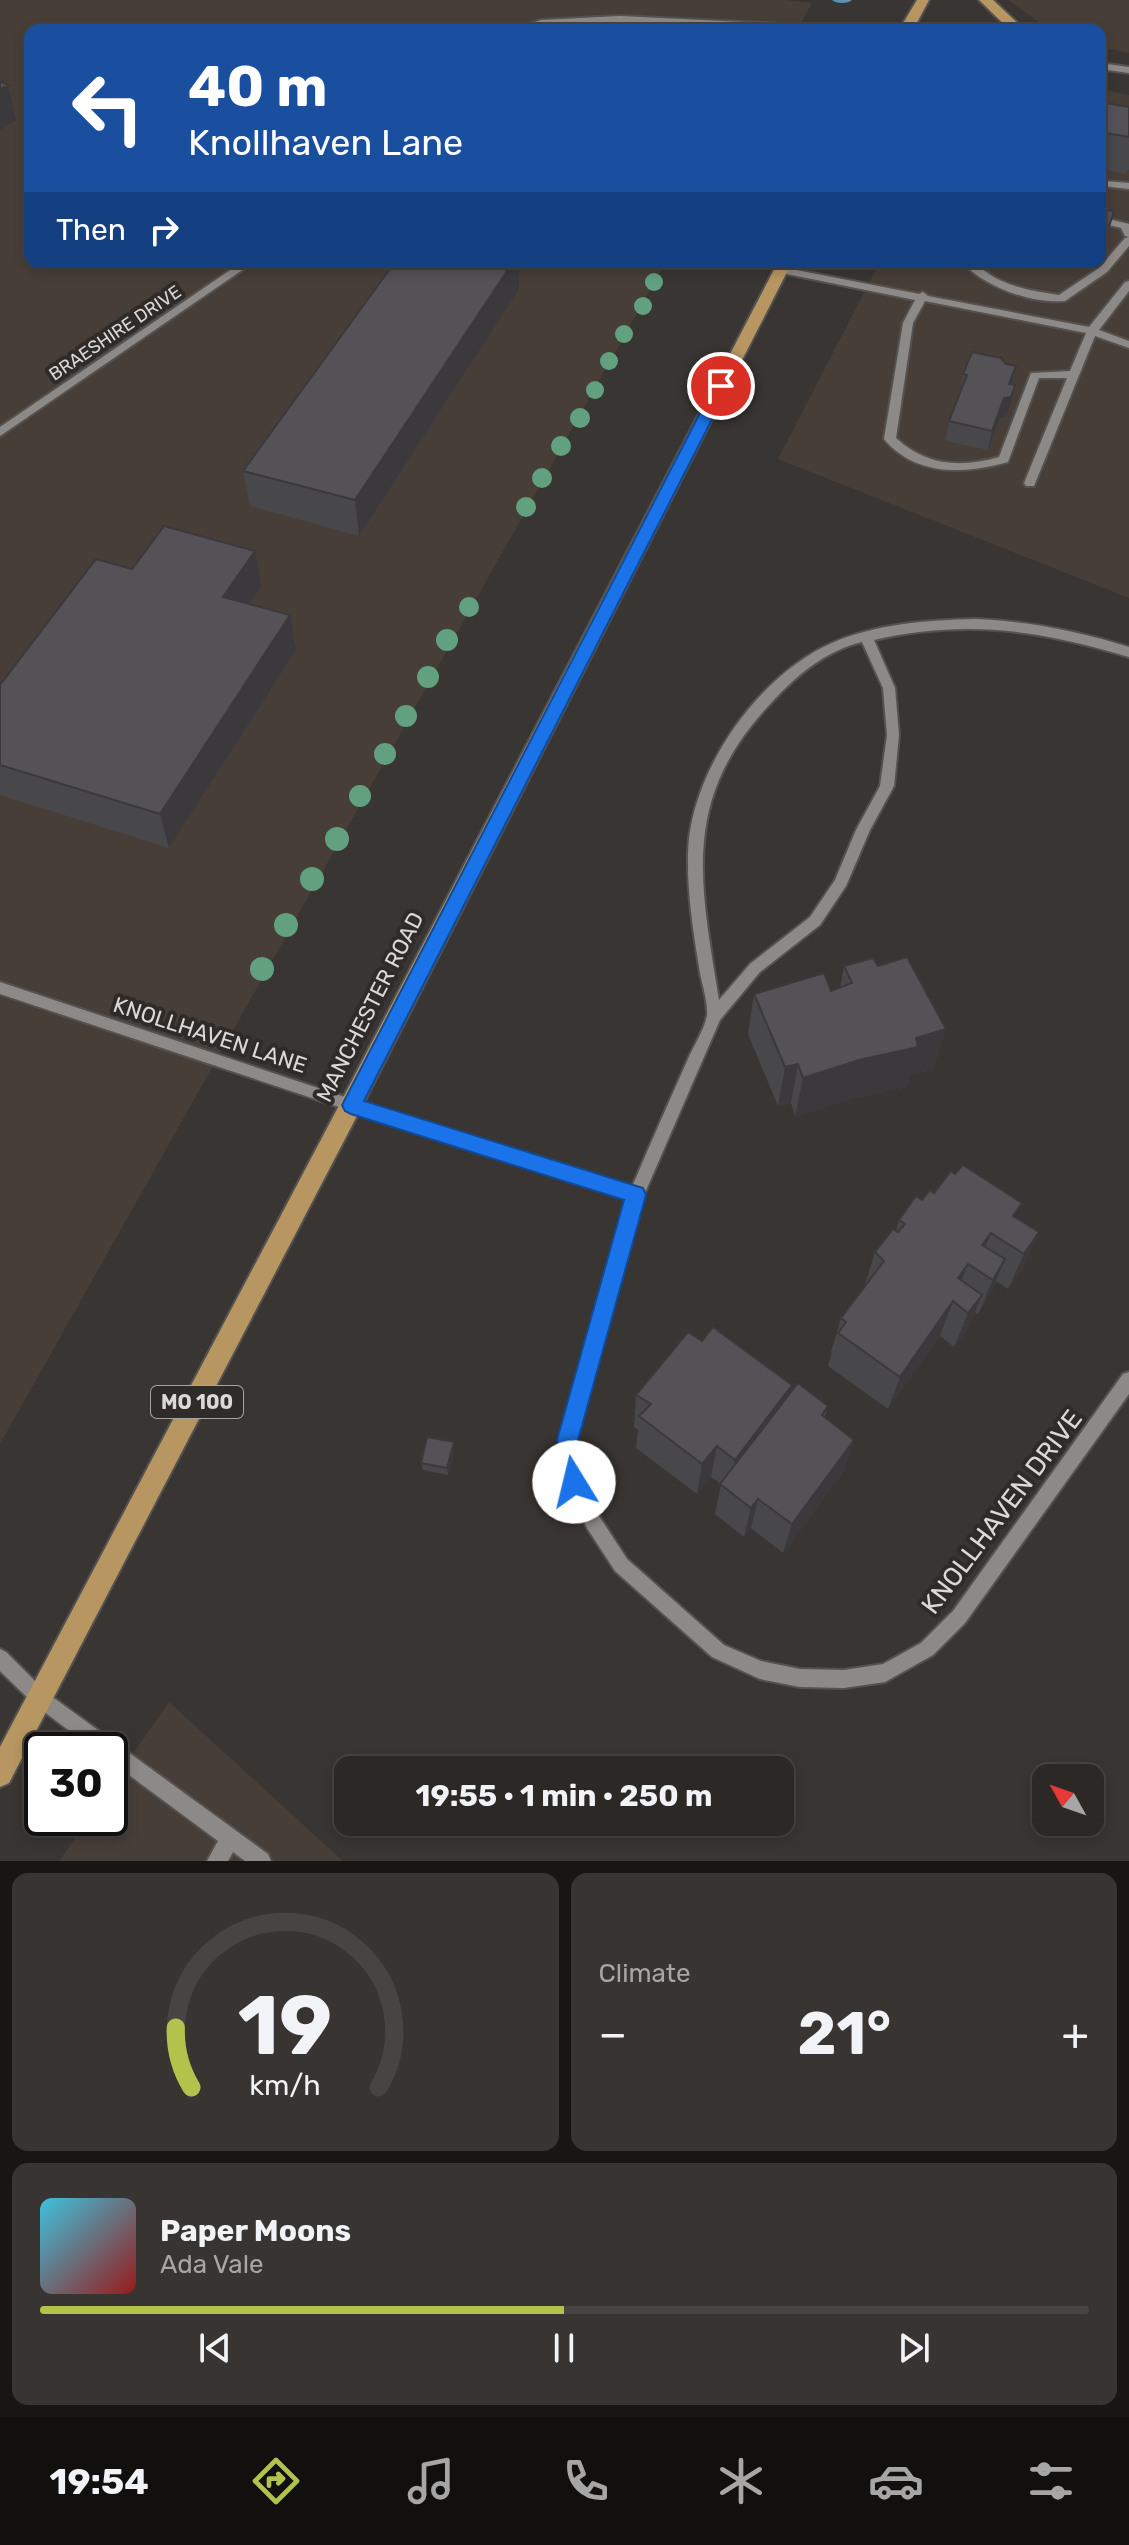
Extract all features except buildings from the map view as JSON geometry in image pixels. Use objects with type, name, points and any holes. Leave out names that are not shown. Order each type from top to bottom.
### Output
[{"type":"main road","points":[[909,24],[923,0]]},
{"type":"main road","points":[[985,0],[1011,24]]},
{"type":"main road","name":"MANCHESTER ROAD","points":[[0,1774],[351,1105],[782,268]]},
{"type":"street","points":[[538,24],[620,19],[722,24]]},
{"type":"street","points":[[1106,67],[1129,70]]},
{"type":"street","points":[[1106,184],[1129,186]]},
{"type":"street","points":[[1106,221],[1125,226],[1129,234]]},
{"type":"street","points":[[1106,267],[1129,240]]},
{"type":"street","name":"BRAESHIRE DRIVE","points":[[0,432],[240,268]]},
{"type":"street","points":[[793,268],[1092,331],[1129,345]]},
{"type":"street","points":[[976,268],[997,283],[1028,294],[1061,299],[1105,268]]},
{"type":"street","points":[[1030,483],[1092,331],[1129,284]]},
{"type":"street","points":[[923,295],[908,323],[890,439],[909,456],[926,463],[962,469],[1004,459],[1035,375],[1073,374]]},
{"type":"street","points":[[714,1016],[696,879],[696,834],[704,797],[722,758],[746,721],[800,667],[831,648],[866,637],[933,623],[967,621],[1015,625],[1084,637],[1129,652]]},
{"type":"street","name":"KNOLLHAVEN DRIVE","points":[[866,637],[889,688],[893,735],[887,786],[863,830],[841,882],[815,921],[755,968],[714,1016],[636,1195],[567,1440],[574,1482],[593,1522],[621,1565],[718,1651],[760,1670],[800,1678],[844,1679],[885,1673],[927,1649],[959,1617],[1129,1380]]},
{"type":"street","name":"KNOLLHAVEN LANE","points":[[0,988],[351,1105],[636,1195]]},
{"type":"street","points":[[0,1658],[41,1699],[261,1861]]},
{"type":"street","points":[[217,1861],[230,1838]]},
{"type":"shaded area","points":[[0,0],[785,0],[812,3],[800,24],[24,24],[24,268],[663,268],[0,1444]]},
{"type":"shaded area","points":[[1008,0],[1129,0],[1129,53],[1106,48],[1106,24],[1042,24]]},
{"type":"shaded area","points":[[1106,90],[1129,95],[1129,598],[778,459],[877,268],[1106,268]]},
{"type":"shaded area","points":[[169,1702],[343,1861],[59,1861],[76,1836],[128,1836],[128,1761]]},
{"type":"waterway","points":[[836,0],[848,0]]},
{"type":"route","points":[[574,1482],[567,1440],[636,1195],[351,1105],[721,386]]}]
